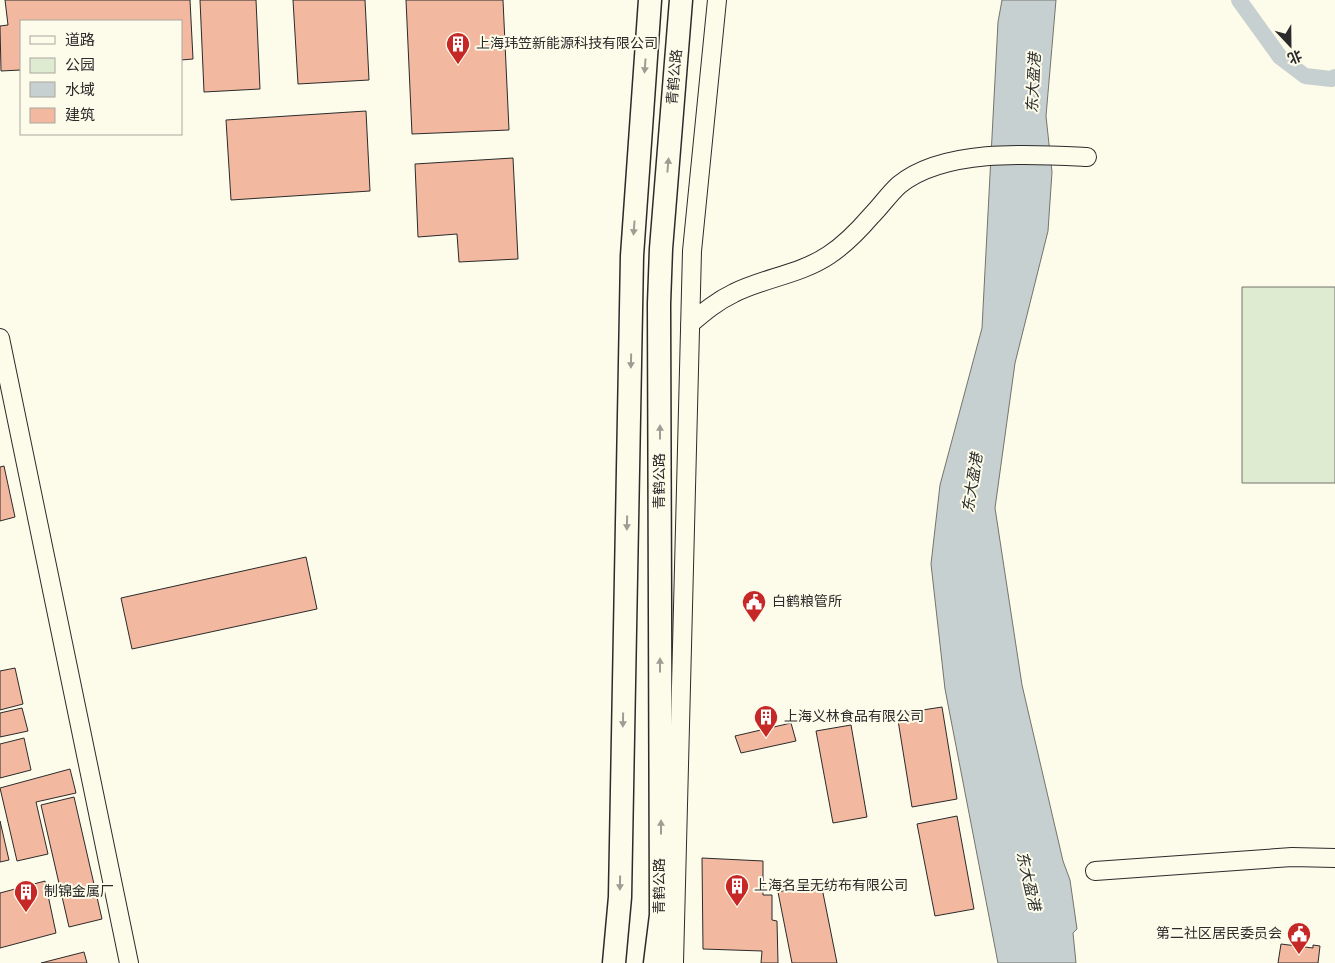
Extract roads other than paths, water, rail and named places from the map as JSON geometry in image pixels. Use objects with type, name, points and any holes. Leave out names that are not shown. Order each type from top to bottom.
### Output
[{"type":"main road","points":[[614,963],[620,897],[632,256],[650,0]]},
{"type":"main road","name":"青鹤公路","points":[[655,963],[661,915],[659,304],[661,249],[681,0]]},
{"type":"street","points":[[674,963],[692,251],[717,0]]},
{"type":"street","points":[[690,324],[716,302],[735,292],[828,255],[870,218],[897,187],[914,174],[939,165],[979,158],[1052,155],[1088,157]]},
{"type":"street","points":[[0,338],[130,963]]},
{"type":"street","points":[[1095,871],[1292,858],[1335,858]]},
{"type":"water","name":"东大盈港","points":[[1002,0],[1056,0],[1046,116],[1052,172],[1048,231],[1015,363],[995,508],[1022,685],[1063,861],[1070,880],[1077,929],[1073,933],[1076,963],[998,963],[945,689],[931,564],[940,485],[982,328],[998,22]]},
{"type":"waterway","points":[[1239,0],[1280,57],[1305,76],[1331,79],[1335,77]]},
{"type":"place","name":"上海玮笠新能源科技有限公司","points":[[458,65]]},
{"type":"place","name":"白鹤粮管所","points":[[754,623]]},
{"type":"place","name":"上海义林食品有限公司","points":[[766,738]]},
{"type":"place","name":"上海名呈无纺布有限公司","points":[[737,907]]},
{"type":"place","name":"制锦金属厂","points":[[26,913]]},
{"type":"place","name":"第二社区居民委员会","points":[[1299,955]]}]
